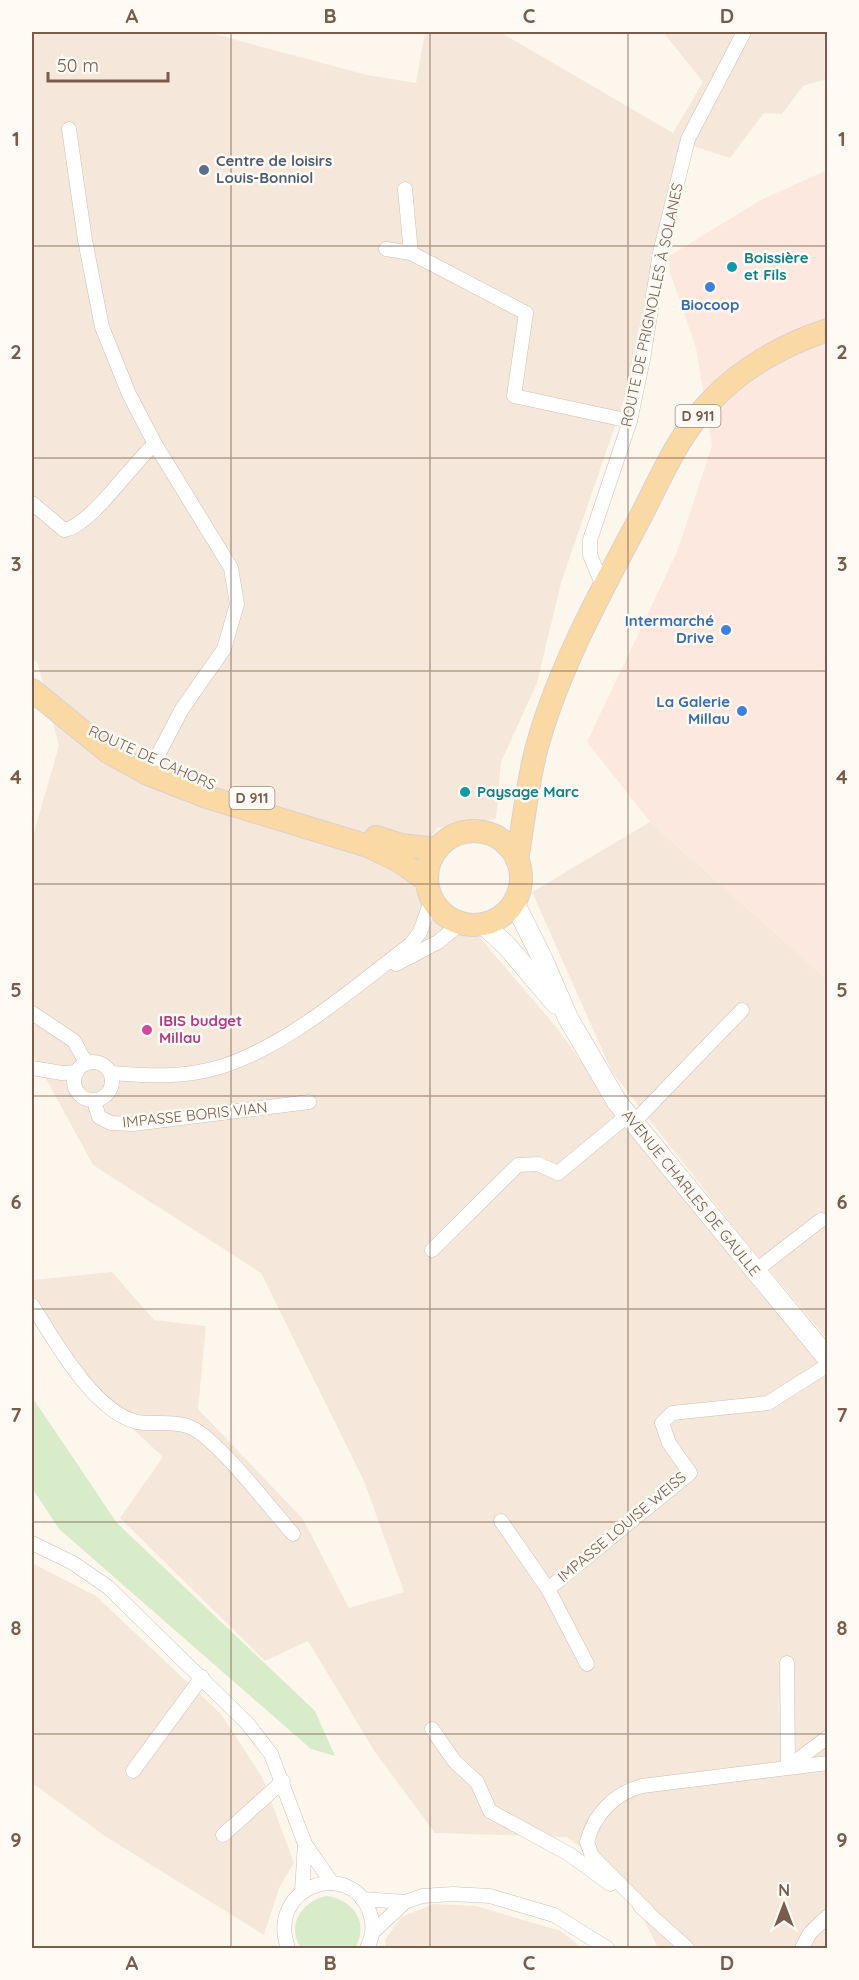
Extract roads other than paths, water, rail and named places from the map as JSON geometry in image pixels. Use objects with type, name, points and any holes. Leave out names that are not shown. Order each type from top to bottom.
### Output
[{"type":"main road","name":"D 911","points":[[517,860],[529,778],[542,728],[560,679],[603,586],[666,465],[691,425],[708,404],[745,372],[799,340],[828,330]]},
{"type":"main road","name":"ROUTE DE CAHORS","points":[[32,690],[74,725],[109,736],[151,767],[207,797],[368,846],[399,861],[429,890]]},
{"type":"main road","name":"ROUTE DE CAHORS","points":[[151,767],[321,818],[401,846],[436,849]]},
{"type":"main road","name":"D 911","points":[[490,834],[516,812],[529,778]]},
{"type":"main road","points":[[472,924],[501,916],[514,902],[520,886],[517,860],[506,844],[480,831],[460,832],[436,849],[428,864],[429,890],[444,915],[472,924],[506,945],[568,1018]]},
{"type":"main road","points":[[514,902],[568,1018]]},
{"type":"main road","name":"AVENUE CHARLES DE GAULLE","points":[[568,1018],[630,1119],[828,1359]]},
{"type":"street","name":"ROUTE DE PRIGNOLLES À SOLANES","points":[[603,586],[590,555],[590,540],[630,421],[643,359],[660,253],[688,139],[744,32]]},
{"type":"street","points":[[69,129],[85,240],[102,327],[129,394],[155,444],[231,568],[237,604],[225,649],[182,710],[151,767]]},
{"type":"street","points":[[405,189],[411,253]]},
{"type":"street","points":[[386,249],[411,253],[526,313],[514,396],[630,421]]},
{"type":"street","points":[[32,502],[64,530],[74,528],[88,518],[137,459],[155,444]]},
{"type":"street","points":[[111,1080],[153,1077],[219,1067],[246,1057],[298,1026],[411,944],[420,932],[429,890]]},
{"type":"street","points":[[360,983],[472,924]]},
{"type":"street","points":[[432,1250],[518,1165],[538,1164],[558,1173],[630,1119],[741,1010]]},
{"type":"street","points":[[32,1013],[74,1041],[81,1068],[75,1088]]},
{"type":"street","points":[[103,1065],[111,1080],[105,1097],[94,1101],[83,1098],[75,1088],[37,1070],[103,1065]]},
{"type":"street","name":"IMPASSE BORIS VIAN","points":[[94,1101],[99,1117],[111,1123],[133,1124],[309,1102]]},
{"type":"street","points":[[755,1271],[821,1220]]},
{"type":"street","points":[[32,1305],[78,1374],[100,1399],[122,1416],[137,1422],[191,1427],[214,1444],[293,1534]]},
{"type":"street","name":"IMPASSE LOUISE WEISS","points":[[501,1521],[548,1590],[690,1473],[669,1443],[662,1423],[672,1413],[768,1404],[828,1365]]},
{"type":"street","points":[[32,1544],[74,1563],[108,1587],[202,1677],[253,1731],[271,1755],[283,1781],[305,1844],[332,1883]]},
{"type":"street","points":[[548,1590],[587,1664]]},
{"type":"street","points":[[787,1663],[788,1767]]},
{"type":"street","points":[[133,1771],[202,1677]]},
{"type":"street","points":[[432,1729],[455,1762],[477,1782],[490,1811],[569,1854],[647,1911]]},
{"type":"street","points":[[788,1767],[828,1737]]},
{"type":"street","points":[[687,1948],[592,1856],[587,1842],[599,1815],[615,1798],[627,1790],[642,1786],[828,1763]]},
{"type":"street","points":[[223,1835],[283,1781]]},
{"type":"street","points":[[302,1891],[305,1844]]},
{"type":"street","points":[[288,1948],[284,1930],[286,1911],[302,1891],[332,1883],[354,1891],[362,1899],[372,1920],[369,1943]]},
{"type":"street","points":[[362,1899],[405,1902],[422,1896],[453,1894],[490,1896],[554,1915],[607,1948]]},
{"type":"street","points":[[369,1943],[405,1902]]},
{"type":"street","points":[[802,1948],[810,1932],[828,1916]]},
{"type":"place","name":"Centre de loisirs Louis-Bonniol","points":[[204,170]]},
{"type":"place","name":"Boissière et Fils","points":[[732,267]]},
{"type":"place","name":"Biocoop","points":[[710,287]]},
{"type":"place","name":"Intermarché Drive","points":[[726,630]]},
{"type":"place","name":"La Galerie Millau","points":[[742,711]]},
{"type":"place","name":"Paysage Marc","points":[[465,792]]},
{"type":"place","name":"IBIS budget Millau","points":[[147,1030]]}]
